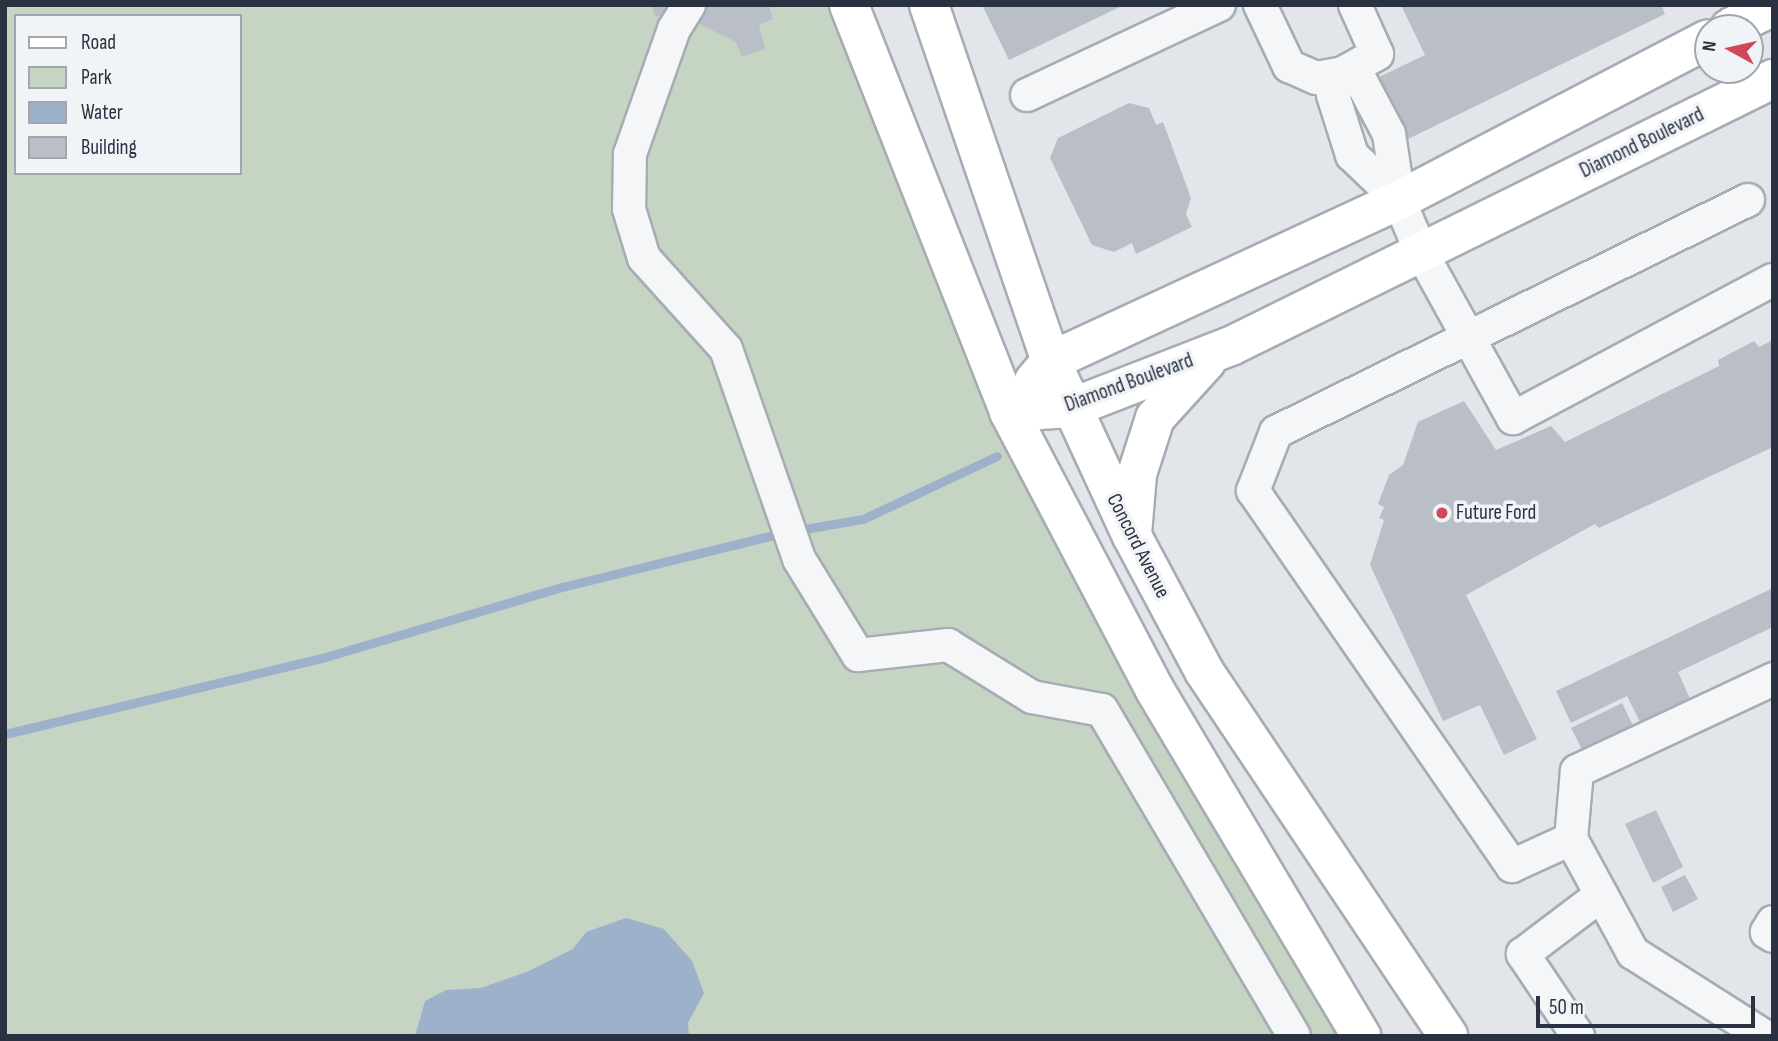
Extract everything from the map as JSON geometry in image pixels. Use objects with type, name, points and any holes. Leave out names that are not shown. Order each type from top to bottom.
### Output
[{"type":"main road","points":[[849,5],[1009,412],[1154,690],[1361,1036]]},
{"type":"main road","name":"Concord Avenue","points":[[929,5],[1051,361],[1132,536],[1204,671],[1448,1036]]},
{"type":"main road","points":[[1757,14],[1773,6]]},
{"type":"main road","name":"Diamond Boulevard","points":[[1009,412],[1051,361],[1399,200],[1694,47]]},
{"type":"main road","name":"Diamond Boulevard","points":[[1009,412],[1071,408],[1219,350],[1773,79]]},
{"type":"main road","points":[[1132,536],[1137,474],[1156,418],[1219,350]]},
{"type":"lane","points":[[689,5],[674,29],[630,154],[629,209],[644,258],[726,349],[804,568],[858,656],[948,645],[1031,696],[1102,710],[1294,1036]]},
{"type":"lane","points":[[1027,95],[1219,5]]},
{"type":"lane","points":[[1261,5],[1289,66],[1315,78],[1343,73],[1377,54],[1354,5]]},
{"type":"lane","points":[[1343,73],[1362,83],[1389,134],[1399,200],[1421,252],[1513,418],[1773,280]]},
{"type":"lane","points":[[1571,839],[1512,866],[1253,491],[1276,432],[1748,200]]},
{"type":"lane","points":[[1764,1036],[1633,953],[1571,839],[1577,771],[1773,679]]},
{"type":"lane","points":[[1578,1036],[1523,954],[1601,895]]},
{"type":"lane","points":[[1773,922],[1767,932],[1773,936]]},
{"type":"green space","points":[[5,5],[849,5],[1009,412],[1361,1036],[5,1036]]},
{"type":"water","points":[[626,918],[664,929],[692,961],[704,993],[688,1023],[689,1036],[415,1036],[425,1001],[446,990],[481,988],[529,971],[573,949],[586,932]]},
{"type":"building","points":[[652,5],[676,5],[677,11],[655,17]]},
{"type":"building","points":[[698,5],[769,5],[773,19],[759,25],[765,49],[742,57],[736,42],[689,19]]},
{"type":"building","points":[[982,5],[1124,5],[1009,60]]},
{"type":"building","points":[[1401,5],[1661,5],[1665,14],[1406,140],[1377,78],[1425,55]]},
{"type":"building","points":[[1129,103],[1149,108],[1156,125],[1163,122],[1191,198],[1186,214],[1192,227],[1136,254],[1132,243],[1114,252],[1092,245],[1050,158],[1058,138]]},
{"type":"building","points":[[1773,340],[1773,447],[1599,528],[1595,524],[1466,595],[1537,739],[1504,755],[1480,705],[1443,721],[1370,565],[1384,520],[1379,518],[1384,507],[1378,504],[1389,475],[1403,465],[1418,422],[1464,401],[1496,450],[1551,426],[1565,442],[1719,366],[1718,360],[1754,341],[1759,347]]},
{"type":"building","points":[[1773,588],[1773,627],[1678,672],[1691,701],[1641,724],[1627,696],[1571,723],[1556,691]]},
{"type":"building","points":[[1622,703],[1637,734],[1587,759],[1571,728]]},
{"type":"building","points":[[1656,810],[1683,867],[1653,883],[1625,824]]},
{"type":"building","points":[[1685,875],[1698,899],[1673,912],[1661,887]]},
{"type":"waterway","points":[[799,530],[863,519],[997,456]]},
{"type":"waterway","points":[[5,734],[322,658],[562,587],[778,534]]},
{"type":"place","name":"Future Ford","points":[[1442,513]]}]
